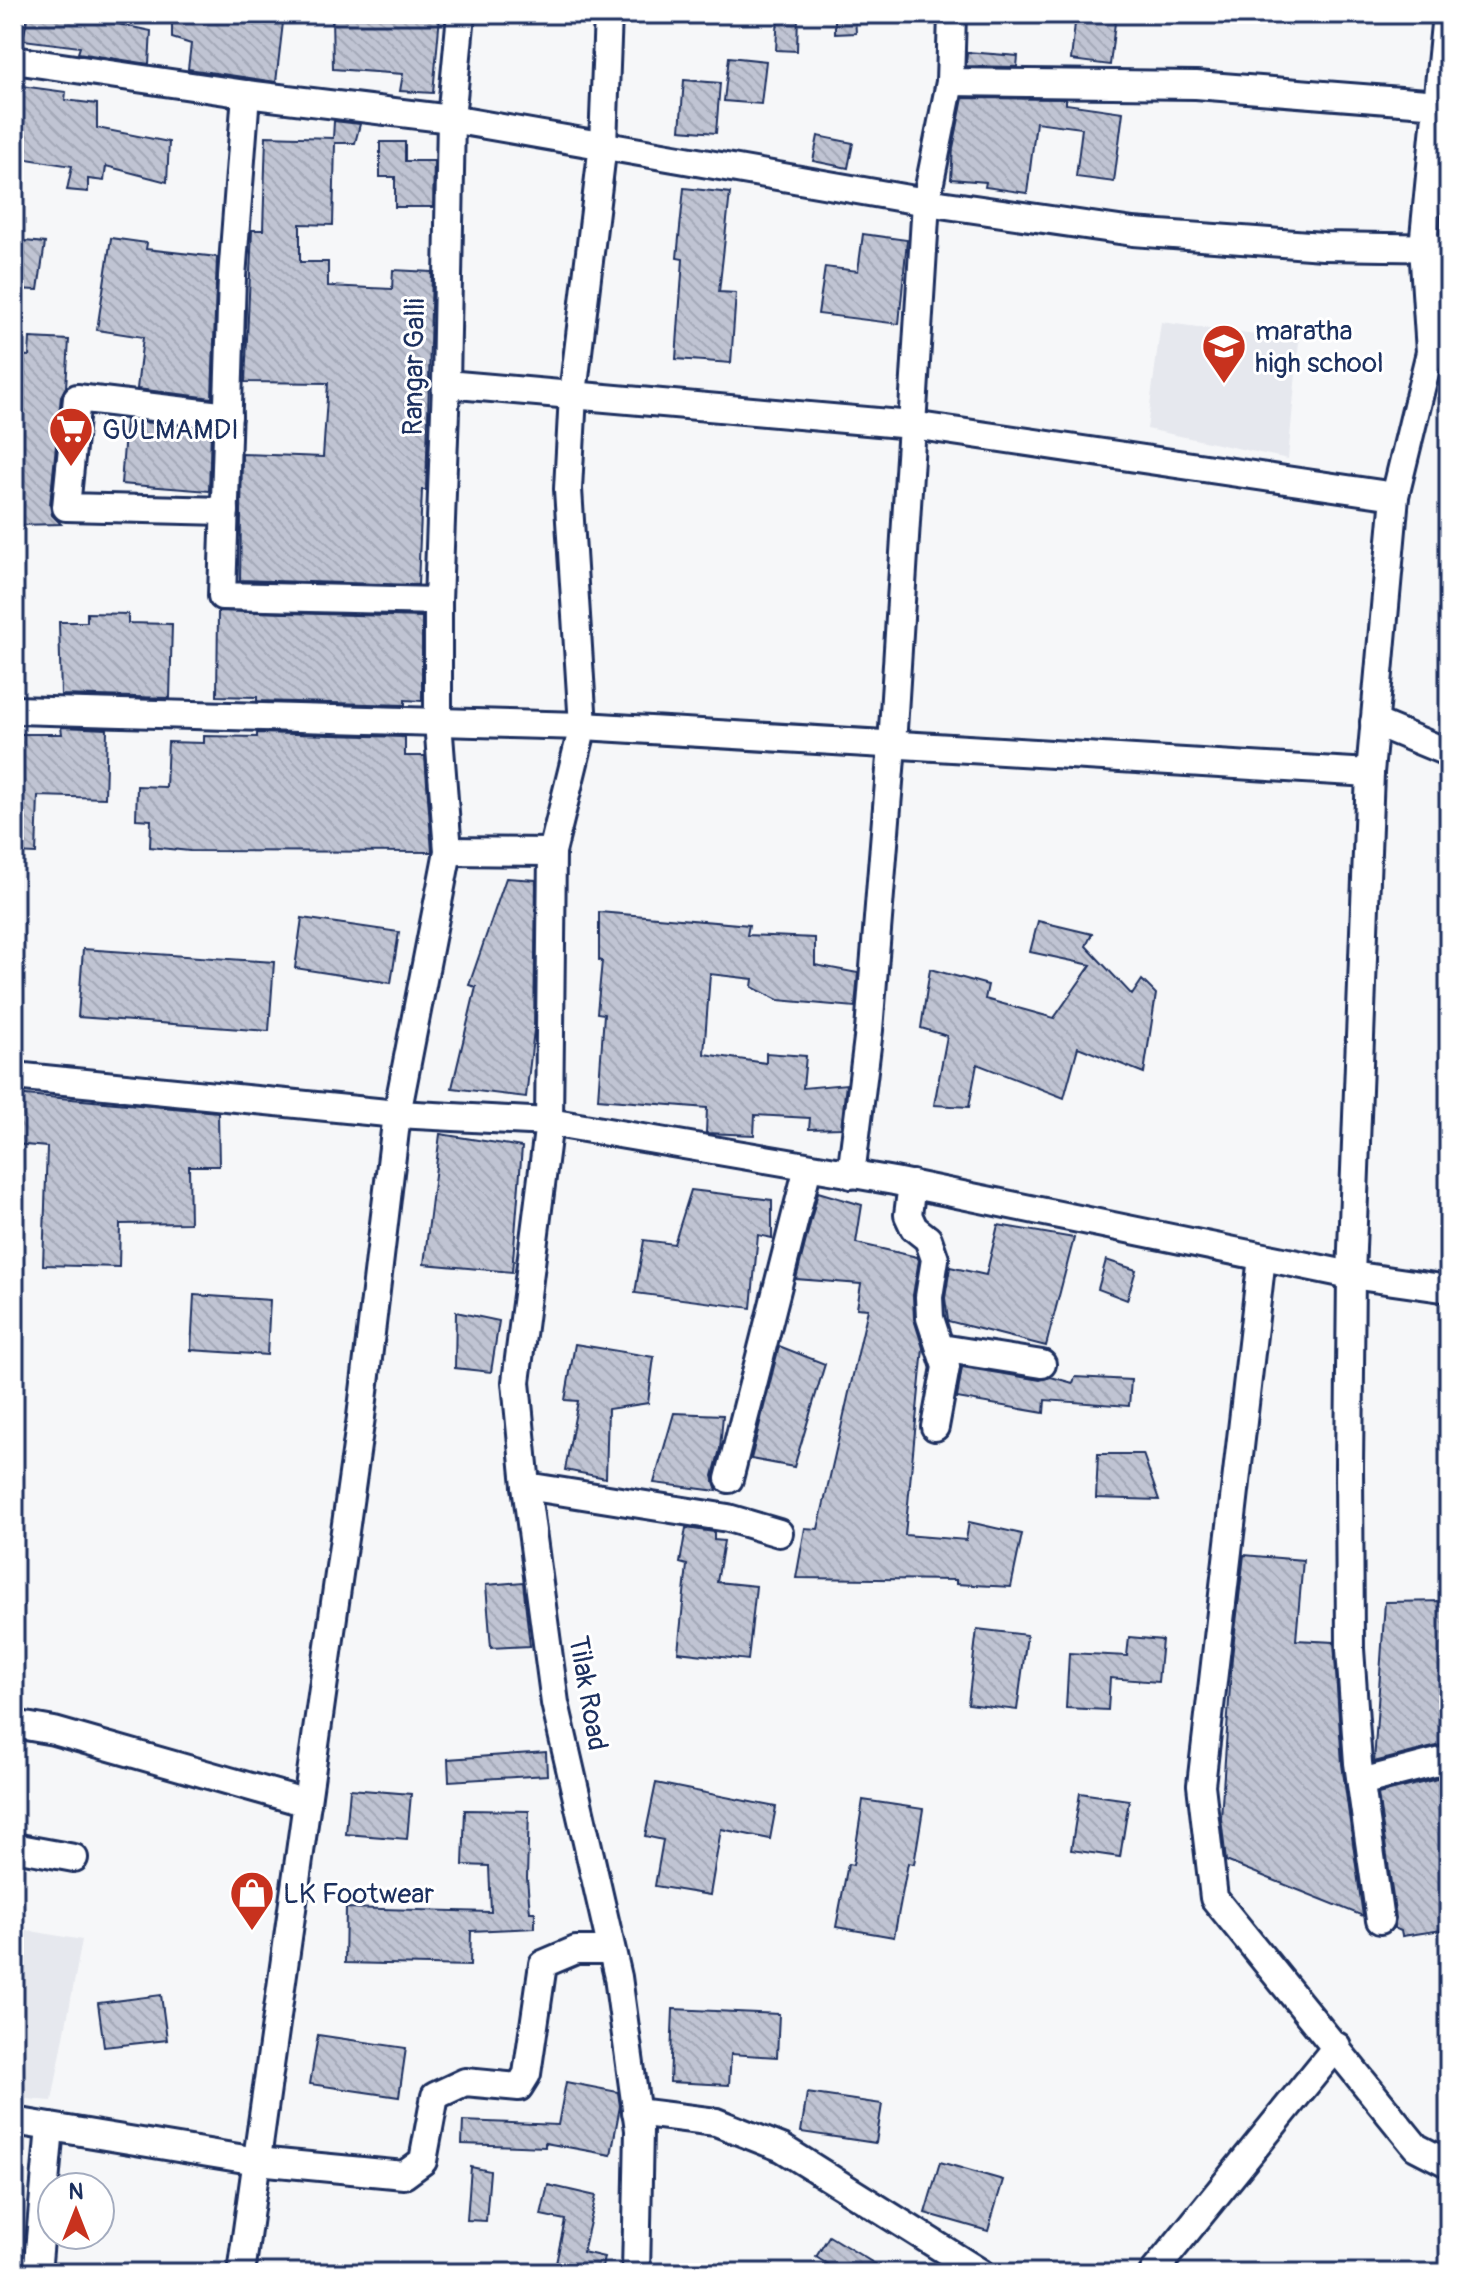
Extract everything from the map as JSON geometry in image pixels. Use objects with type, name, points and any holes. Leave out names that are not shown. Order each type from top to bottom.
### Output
[{"type":"street","name":"Rangar Galli","points":[[241,2273],[361,1417],[397,1114],[448,851],[438,722],[438,601],[451,119],[461,14]]},
{"type":"street","name":"Tilak Road","points":[[608,14],[603,144],[573,394],[568,489],[583,726],[552,852],[549,1122],[516,1382],[526,1486],[555,1703],[618,1977],[639,2130],[636,2273]]},
{"type":"street","points":[[851,1175],[869,1030],[892,745],[926,202],[950,82],[952,14]]},
{"type":"street","points":[[1380,1920],[1361,1782],[1350,1649],[1351,1275],[1370,773],[1395,496],[1439,354],[1436,247],[1439,104],[1446,14]]},
{"type":"street","points":[[14,60],[246,94],[451,119],[926,202],[1133,232],[1323,246],[1436,247]]},
{"type":"street","points":[[950,82],[1196,85],[1439,104]]},
{"type":"street","points":[[246,94],[232,277],[222,596],[438,601]]},
{"type":"street","points":[[446,384],[912,425],[1395,496]]},
{"type":"street","points":[[225,511],[66,507],[77,398],[228,416]]},
{"type":"street","points":[[14,710],[583,726],[1370,773]]},
{"type":"street","points":[[1374,722],[1449,753]]},
{"type":"street","points":[[448,851],[552,852]]},
{"type":"street","points":[[14,1076],[397,1114],[549,1122],[912,1184],[1351,1275],[1449,1289]]},
{"type":"street","points":[[729,1479],[808,1167]]},
{"type":"street","points":[[912,1184],[908,1215],[914,1228],[928,1239],[935,1259],[929,1297],[930,1318],[946,1367],[935,1427]]},
{"type":"street","points":[[1262,1257],[1201,1785],[1214,1898],[1416,2147],[1449,2164]]},
{"type":"street","points":[[941,1348],[1042,1364]]},
{"type":"street","points":[[526,1486],[728,1518],[779,1533]]},
{"type":"street","points":[[14,1724],[54,1731],[307,1803]]},
{"type":"street","points":[[1361,1782],[1449,1759]]},
{"type":"street","points":[[14,1847],[74,1858]]},
{"type":"street","points":[[14,2121],[257,2161],[404,2175],[423,2161],[435,2096],[465,2082],[519,2087],[527,2074],[543,1964],[576,1950],[611,1950]]},
{"type":"street","points":[[1153,2273],[1337,2046]]},
{"type":"street","points":[[636,2112],[716,2122],[782,2148],[981,2273]]},
{"type":"street","points":[[37,2273],[50,2127]]},
{"type":"shaded area","name":"maratha high school","points":[[1161,322],[1299,341],[1288,459],[1147,429]]},
{"type":"shaded area","points":[[14,1928],[82,1940],[52,2101],[14,2098]]},
{"type":"building","points":[[28,14],[87,14],[86,17],[151,31],[149,64],[78,53],[80,47],[23,40]]},
{"type":"building","points":[[284,14],[276,82],[188,69],[191,44],[172,38],[172,16]]},
{"type":"building","points":[[332,14],[440,16],[433,93],[400,91],[403,74],[333,69]]},
{"type":"building","points":[[778,14],[798,14],[797,51],[776,50]]},
{"type":"building","points":[[835,14],[855,14],[856,33],[835,34]]},
{"type":"building","points":[[1076,14],[1116,14],[1110,65],[1071,60]]},
{"type":"building","points":[[967,52],[1018,56],[1017,67],[966,66]]},
{"type":"building","points":[[729,57],[766,61],[761,104],[724,101]]},
{"type":"building","points":[[684,80],[720,83],[716,133],[680,130]]},
{"type":"building","points":[[14,85],[66,92],[65,100],[97,104],[97,128],[169,142],[167,182],[106,166],[104,181],[88,179],[88,192],[67,190],[72,166],[14,157]]},
{"type":"building","points":[[963,98],[1066,99],[1066,104],[1123,112],[1114,182],[1076,177],[1082,128],[1036,122],[1027,193],[985,187],[986,182],[951,179],[953,148]]},
{"type":"building","points":[[334,121],[360,124],[355,143],[335,143],[333,225],[300,224],[300,262],[328,262],[328,286],[392,289],[393,270],[432,272],[426,490],[422,490],[418,585],[240,580],[242,454],[323,457],[328,383],[245,382],[252,230],[263,230],[266,136],[333,138]]},
{"type":"building","points":[[818,136],[853,143],[848,168],[813,161]]},
{"type":"building","points":[[380,142],[405,142],[405,161],[434,161],[433,207],[395,207],[395,177],[380,177]]},
{"type":"building","points":[[684,188],[730,193],[719,292],[736,293],[731,363],[676,359],[683,259],[677,258]]},
{"type":"building","points":[[863,234],[907,240],[899,324],[818,314],[825,267],[858,271]]},
{"type":"building","points":[[111,238],[147,243],[146,249],[217,257],[212,398],[137,389],[143,337],[97,330]]},
{"type":"building","points":[[14,240],[45,243],[38,290],[14,289]]},
{"type":"building","points":[[30,338],[69,340],[50,505],[52,515],[61,524],[16,525],[14,355],[29,356]]},
{"type":"building","points":[[126,420],[211,430],[209,491],[121,484]]},
{"type":"building","points":[[218,611],[422,617],[422,701],[405,700],[405,705],[257,701],[257,697],[217,696]]},
{"type":"building","points":[[87,613],[128,614],[128,623],[172,624],[170,698],[61,695],[59,622],[87,622]]},
{"type":"building","points":[[61,727],[107,729],[105,798],[38,796],[36,854],[14,853],[14,734],[62,734]]},
{"type":"building","points":[[257,733],[405,737],[405,756],[425,756],[432,852],[190,851],[150,847],[151,820],[136,819],[137,786],[166,787],[168,742],[204,743],[204,736],[257,737]]},
{"type":"building","points":[[506,878],[536,880],[534,1030],[526,1097],[452,1088],[476,987],[469,985]]},
{"type":"building","points":[[599,912],[749,925],[747,935],[815,938],[815,965],[858,973],[855,1007],[778,1000],[752,987],[753,979],[710,974],[704,1054],[766,1063],[766,1053],[806,1056],[803,1088],[846,1084],[841,1128],[809,1129],[810,1118],[755,1115],[754,1135],[706,1133],[707,1108],[598,1099],[604,1014],[597,1013],[602,961],[599,960]]},
{"type":"building","points":[[302,918],[399,932],[391,983],[295,968]]},
{"type":"building","points":[[1038,921],[1092,934],[1086,946],[1132,995],[1142,980],[1156,994],[1144,1073],[1078,1047],[1064,1098],[977,1064],[969,1107],[934,1105],[947,1036],[921,1028],[930,969],[988,985],[985,999],[1054,1018],[1091,965],[1030,952]]},
{"type":"building","points":[[83,949],[274,962],[269,1031],[78,1017]]},
{"type":"building","points":[[14,1094],[218,1112],[219,1166],[189,1166],[190,1223],[120,1224],[119,1267],[43,1265],[47,1147],[14,1144]]},
{"type":"building","points":[[440,1134],[522,1147],[512,1272],[424,1264]]},
{"type":"building","points":[[691,1190],[772,1200],[772,1238],[758,1235],[751,1308],[635,1293],[644,1240],[674,1244]]},
{"type":"building","points":[[818,1192],[862,1205],[856,1243],[919,1260],[913,1295],[914,1319],[923,1348],[905,1535],[966,1540],[969,1522],[1022,1534],[1011,1587],[956,1584],[956,1580],[796,1578],[805,1528],[818,1529],[868,1309],[857,1308],[861,1284],[796,1279]]},
{"type":"building","points":[[998,1225],[1074,1238],[1046,1346],[948,1321],[945,1298],[950,1267],[986,1275]]},
{"type":"building","points":[[1106,1260],[1136,1270],[1127,1300],[1098,1289]]},
{"type":"building","points":[[194,1295],[270,1300],[267,1355],[191,1350]]},
{"type":"building","points":[[456,1312],[499,1321],[491,1372],[455,1368]]},
{"type":"building","points":[[575,1344],[654,1357],[648,1403],[608,1409],[606,1478],[565,1470],[578,1401],[565,1400]]},
{"type":"building","points":[[779,1346],[825,1364],[794,1467],[751,1459]]},
{"type":"building","points":[[962,1367],[1040,1380],[1051,1377],[1073,1383],[1075,1377],[1131,1380],[1129,1406],[1045,1400],[1044,1413],[957,1398]]},
{"type":"building","points":[[674,1413],[723,1415],[720,1449],[713,1476],[717,1491],[654,1483]]},
{"type":"building","points":[[1098,1454],[1143,1454],[1159,1500],[1096,1498]]},
{"type":"building","points":[[686,1528],[714,1532],[714,1540],[724,1541],[717,1582],[756,1586],[748,1660],[678,1652],[687,1565],[680,1563]]},
{"type":"building","points":[[1244,1555],[1303,1560],[1296,1640],[1334,1642],[1342,1764],[1363,1916],[1226,1861],[1221,1818],[1232,1657]]},
{"type":"building","points":[[523,1582],[530,1646],[491,1648],[486,1585]]},
{"type":"building","points":[[1449,1601],[1449,1743],[1374,1762],[1385,1602]]},
{"type":"building","points":[[977,1629],[1027,1635],[1017,1710],[968,1704]]},
{"type":"building","points":[[1129,1637],[1162,1640],[1158,1682],[1110,1678],[1108,1710],[1066,1708],[1069,1653],[1127,1656]]},
{"type":"building","points":[[546,1752],[547,1775],[449,1781],[448,1759]]},
{"type":"building","points":[[1449,1776],[1449,1929],[1402,1936],[1401,1931],[1394,1928],[1396,1918],[1378,1794]]},
{"type":"building","points":[[656,1783],[776,1807],[770,1839],[721,1829],[710,1895],[655,1886],[663,1840],[645,1836]]},
{"type":"building","points":[[350,1789],[411,1794],[407,1839],[346,1834]]},
{"type":"building","points":[[1080,1793],[1129,1800],[1120,1857],[1071,1850]]},
{"type":"building","points":[[863,1800],[923,1809],[914,1864],[908,1863],[894,1937],[836,1927],[848,1864],[853,1865]]},
{"type":"building","points":[[465,1810],[529,1811],[527,1878],[530,1912],[535,1912],[535,1928],[471,1931],[470,1966],[345,1963],[346,1908],[491,1912],[489,1866],[463,1865]]},
{"type":"building","points":[[161,1995],[167,2040],[104,2047],[98,2003]]},
{"type":"building","points":[[673,2009],[779,2014],[777,2057],[731,2054],[729,2085],[670,2082]]},
{"type":"building","points":[[318,2035],[406,2048],[399,2097],[310,2084]]},
{"type":"building","points":[[566,2082],[618,2092],[620,2106],[611,2155],[545,2143],[545,2147],[462,2144],[463,2121],[558,2125]]},
{"type":"building","points":[[807,2093],[882,2104],[876,2143],[801,2132]]},
{"type":"building","points":[[940,2162],[1003,2180],[988,2231],[925,2213]]},
{"type":"building","points":[[471,2167],[490,2171],[486,2221],[467,2220]]},
{"type":"building","points":[[548,2185],[596,2196],[583,2252],[604,2257],[601,2273],[554,2273],[565,2220],[541,2215]]},
{"type":"building","points":[[829,2236],[890,2273],[842,2273],[816,2257]]},
{"type":"place","name":"maratha high school","points":[[1224,385]]},
{"type":"place","name":"GULMAMDI","points":[[71,468]]},
{"type":"place","name":"LK Footwear","points":[[252,1932]]}]
